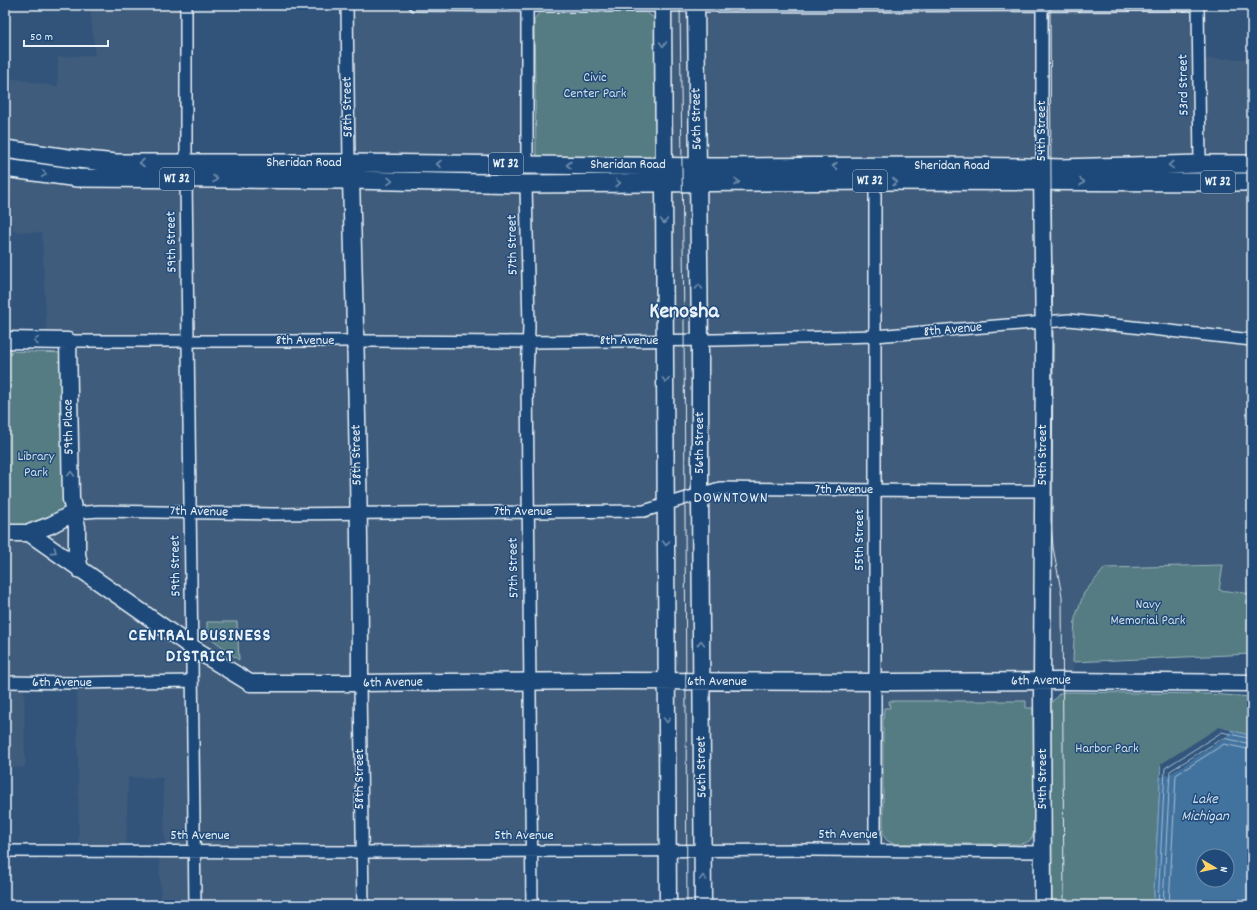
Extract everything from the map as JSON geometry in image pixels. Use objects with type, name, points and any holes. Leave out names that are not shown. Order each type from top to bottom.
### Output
[{"type":"main road","name":"Sheridan Road","points":[[5,149],[95,162],[186,171],[351,180],[526,184],[664,174],[1042,174],[1252,182]]},
{"type":"main road","name":"Sheridan Road","points":[[5,168],[78,178],[349,163],[527,164],[664,174]]},
{"type":"main road","name":"Sheridan Road","points":[[698,174],[875,182],[1042,174],[1061,168],[1252,164]]},
{"type":"street","name":"59th Street","points":[[186,5],[186,171],[195,905]]},
{"type":"street","name":"58th Street","points":[[347,5],[349,163],[351,180],[355,341],[361,852],[363,905]]},
{"type":"street","points":[[414,5],[1190,5]]},
{"type":"street","points":[[663,5],[668,905]]},
{"type":"street","name":"56th Street","points":[[696,5],[700,340],[703,905]]},
{"type":"street","name":"54th Street","points":[[1042,5],[1044,322],[1042,681],[1044,905]]},
{"type":"street","name":"53rd Street","points":[[1198,5],[1200,164]]},
{"type":"street","points":[[527,6],[527,164]]},
{"type":"street","name":"55th Street","points":[[875,182],[875,850]]},
{"type":"street","name":"57th Street","points":[[526,184],[532,905]]},
{"type":"street","name":"8th Avenue","points":[[5,340],[188,342],[666,341],[875,336],[1069,320],[1252,340]]},
{"type":"street","name":"59th Place","points":[[68,341],[71,499],[77,527],[77,554],[80,570]]},
{"type":"street","name":"7th Avenue","points":[[5,533],[29,533],[51,525],[73,513],[96,511],[272,514],[358,512],[644,511],[720,488],[1043,490]]},
{"type":"street","name":"6th Avenue","points":[[29,533],[192,648],[250,683],[1127,681],[1252,683]]},
{"type":"street","name":"6th Avenue","points":[[5,682],[77,683],[192,681]]},
{"type":"street","name":"5th Avenue","points":[[5,851],[361,852],[875,850],[1043,852]]},
{"type":"shaded area","points":[[90,5],[186,5],[179,149],[186,154],[186,163],[349,163],[347,5],[1198,5],[1198,59],[1252,59],[1252,594],[1219,590],[1222,565],[1105,568],[1073,662],[1074,681],[1042,681],[1043,852],[531,851],[532,905],[161,905],[159,851],[165,851],[163,778],[128,777],[126,851],[79,851],[77,683],[24,683],[25,767],[5,767],[5,533],[68,342],[47,341],[42,233],[13,231],[10,169],[5,168],[5,77],[58,87],[58,57],[95,55]]},
{"type":"green space","name":"Civic Center Park","points":[[541,11],[646,12],[655,19],[656,154],[649,160],[544,160],[536,154],[534,19]]},
{"type":"green space","name":"Library Park","points":[[5,351],[64,353],[69,510],[25,530],[5,530]]},
{"type":"green space","name":"Navy Memorial Park","points":[[1223,565],[1219,590],[1252,594],[1252,654],[1073,662],[1075,618],[1084,593],[1105,568]]},
{"type":"green space","points":[[207,622],[237,622],[239,660],[207,635]]},
{"type":"green space","name":"Harbor Park","points":[[1063,692],[1209,694],[1252,697],[1252,736],[1222,728],[1161,766],[1154,893],[1155,905],[1052,905],[1051,703],[1059,694]]},
{"type":"green space","points":[[889,701],[1026,701],[1026,708],[1033,708],[1034,830],[1031,839],[1027,842],[1017,844],[898,844],[887,840],[883,833],[883,720],[884,708],[890,708]]},
{"type":"water","name":"Lake Michigan","points":[[1222,728],[1252,736],[1252,905],[1155,905],[1154,893],[1161,766]]},
{"type":"pier","points":[[1219,727],[1231,730],[1225,738],[1170,774],[1161,777],[1161,764]]},
{"type":"tram line","points":[[680,5],[684,323],[687,905]]},
{"type":"tram line","points":[[1050,5],[1052,346],[1051,520],[1053,547],[1062,596],[1064,905]]},
{"type":"district","name":"Kenosha","points":[[684,312]]},
{"type":"district","name":"DOWNTOWN","points":[[731,498]]},
{"type":"district","name":"CENTRAL BUSINESS DISTRICT","points":[[200,646]]}]
